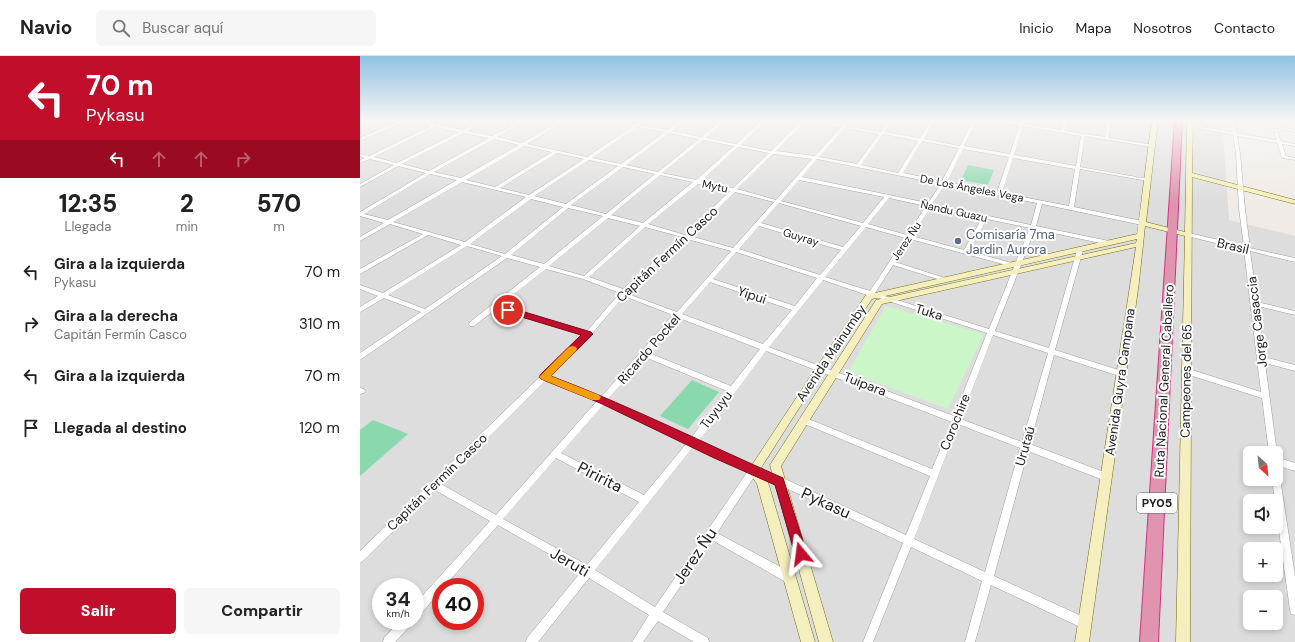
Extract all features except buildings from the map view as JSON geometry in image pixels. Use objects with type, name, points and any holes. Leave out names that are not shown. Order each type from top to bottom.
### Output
[{"type":"highway","name":"Ruta Nacional General Caballero","points":[[1149,642],[1177,147]]},
{"type":"street","points":[[360,162],[390,147]]},
{"type":"street","points":[[360,186],[398,164],[432,147]]},
{"type":"street","points":[[360,214],[430,172],[476,147]]},
{"type":"street","points":[[360,239],[519,147]]},
{"type":"street","name":"Mytu","points":[[534,147],[622,167],[658,173],[779,201],[1015,266]]},
{"type":"street","points":[[360,310],[466,244],[530,197],[605,147]]},
{"type":"street","points":[[360,357],[506,256],[567,206],[648,147]]},
{"type":"street","points":[[472,324],[544,268],[690,147]]},
{"type":"street","points":[[585,278],[644,225],[697,182],[734,147]]},
{"type":"street","name":"De Los Ángeles Vega","points":[[749,147],[817,158],[900,174],[1172,230]]},
{"type":"street","name":"Capitán Fermín Casco","points":[[360,558],[588,334],[624,292],[686,236],[777,147]]},
{"type":"street","name":"Ricardo Pockel","points":[[424,602],[826,147]]},
{"type":"street","points":[[858,166],[871,147]]},
{"type":"street","points":[[900,174],[917,147]]},
{"type":"street","points":[[959,147],[1148,180]]},
{"type":"street","points":[[999,194],[1013,147]]},
{"type":"street","points":[[1071,208],[1081,147]]},
{"type":"street","name":"Avenida Guyra Campana","points":[[1082,642],[1122,374],[1152,147]]},
{"type":"street","name":"Campeones del 65","points":[[1183,642],[1190,147]]},
{"type":"street","name":"Jorge Casaccia","points":[[1237,147],[1254,303],[1272,446]]},
{"type":"street","points":[[1281,147],[1284,157],[1295,159]]},
{"type":"street","name":"Jerez Ñu","points":[[873,296],[892,263],[944,183],[962,148]]},
{"type":"street","points":[[495,189],[555,152]]},
{"type":"street","name":"Tuka","points":[[360,155],[644,225],[735,250],[873,296],[890,299],[1052,350],[1122,374]]},
{"type":"street","points":[[1190,171],[1295,197]]},
{"type":"street","name":"Ñandu Guazu","points":[[798,178],[1109,243]]},
{"type":"street","points":[[1241,184],[1295,202]]},
{"type":"street","name":"Tuyuyu","points":[[531,642],[692,443],[765,347],[887,197]]},
{"type":"street","name":"Corochire","points":[[868,642],[992,332],[1015,266],[1033,227],[1040,202]]},
{"type":"street","name":"Tuipara","points":[[360,214],[544,268],[585,278],[624,292],[626,295],[821,367],[1106,477]]},
{"type":"street","points":[[966,252],[985,217]]},
{"type":"street","name":"Guyray","points":[[758,224],[844,250]]},
{"type":"street","name":"Brasil","points":[[1172,230],[1295,260]]},
{"type":"street","points":[[360,272],[428,233]]},
{"type":"street","name":"Avenida Mainumby","points":[[1079,254],[1109,243],[1140,240]]},
{"type":"street","name":"Avenida Mainumby","points":[[753,471],[821,367],[873,296],[1140,240]]},
{"type":"street","name":"Urutaú","points":[[970,642],[1079,254]]},
{"type":"street","points":[[892,263],[946,280]]},
{"type":"street","name":"Avenida Mainumby","points":[[826,642],[775,465],[879,302],[1015,266]]},
{"type":"street","name":"Yipui","points":[[709,280],[796,309]]},
{"type":"street","points":[[360,287],[425,312]]},
{"type":"street","points":[[1254,303],[1295,313]]},
{"type":"street","points":[[495,306],[588,334]]},
{"type":"street","points":[[644,354],[732,390]]},
{"type":"street","points":[[1261,359],[1295,368]]},
{"type":"street","points":[[1186,371],[1266,396]]},
{"type":"street","name":"Pykasu","points":[[544,377],[604,400],[692,443],[753,471],[780,481],[1084,623]]},
{"type":"street","points":[[803,420],[934,474]]},
{"type":"street","name":"Piririta","points":[[556,454],[645,500]]},
{"type":"street","points":[[1283,463],[1295,467]]},
{"type":"street","points":[[753,471],[762,482],[808,642]]},
{"type":"street","name":"Jerez Ñu","points":[[637,642],[753,471]]},
{"type":"street","name":"Jeruti","points":[[434,485],[588,571],[704,642]]},
{"type":"street","points":[[1277,486],[1295,610]]},
{"type":"street","points":[[710,534],[790,578]]},
{"type":"street","points":[[388,642],[399,630]]},
{"type":"shaded area","points":[[360,147],[1224,147],[1229,220],[1295,236],[1295,642],[360,642]]},
{"type":"green space","points":[[968,165],[994,170],[988,185],[961,180]]},
{"type":"green space","points":[[886,306],[984,334],[948,409],[848,372]]},
{"type":"green space","points":[[692,380],[719,392],[688,429],[660,416]]},
{"type":"green space","points":[[373,420],[408,434],[360,476],[360,430]]},
{"type":"slow traffic","points":[[573,349],[544,377],[596,397]]},
{"type":"place","name":"Comisaría 7ma Jardin Aurora","points":[[958,241]]},
{"type":"route","points":[[508,310],[588,334],[544,377],[604,400],[692,443],[753,471],[780,481],[801,554]]}]
